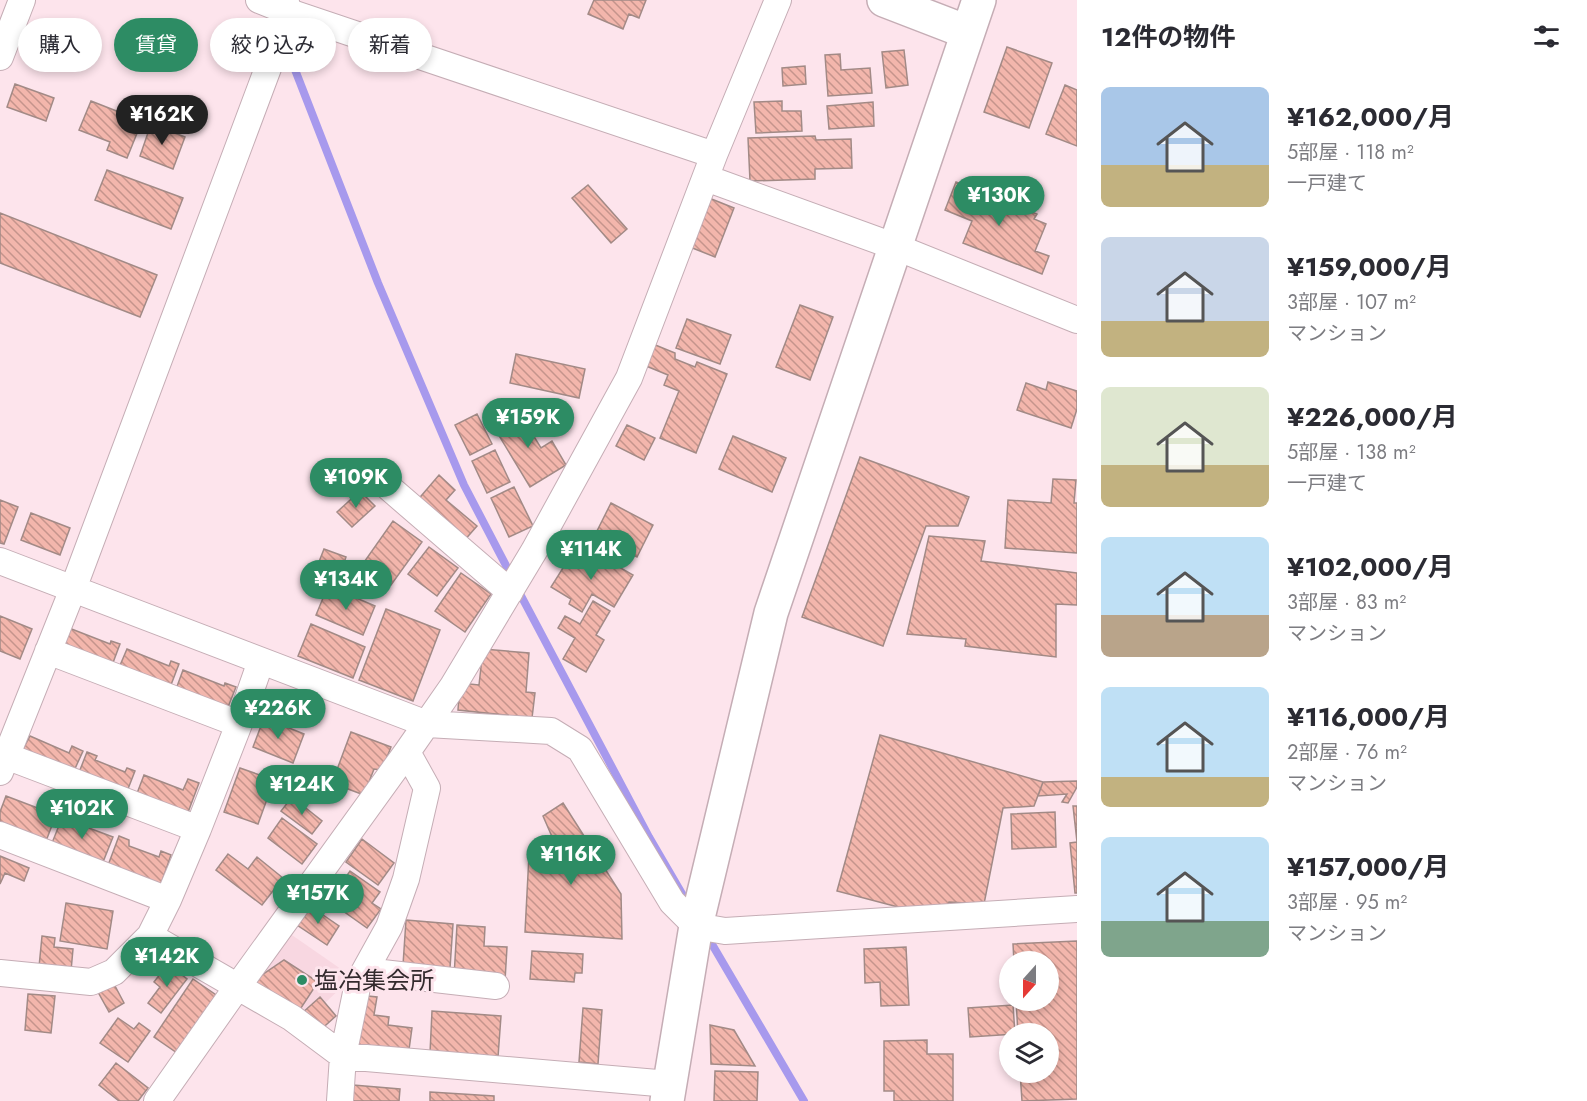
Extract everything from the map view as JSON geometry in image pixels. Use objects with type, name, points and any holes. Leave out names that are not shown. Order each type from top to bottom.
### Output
[{"type":"street","points":[[0,57],[22,0]]},
{"type":"street","points":[[260,0],[287,6],[710,167],[896,248],[1077,320]]},
{"type":"street","points":[[157,1101],[427,724],[453,686],[534,552],[629,378],[710,167],[778,0]]},
{"type":"street","points":[[884,0],[967,32]]},
{"type":"street","points":[[150,936],[292,1018],[343,1056],[668,1093],[696,927],[771,613],[979,0]]},
{"type":"street","points":[[198,829],[3,764],[73,588],[287,6]]},
{"type":"street","points":[[386,485],[510,592]]},
{"type":"street","points":[[0,561],[427,724],[551,731],[580,749],[672,902],[696,927],[725,931],[1077,909]]},
{"type":"street","points":[[48,651],[239,724]]},
{"type":"street","points":[[0,973],[91,982],[114,972],[150,936],[198,829],[261,661]]},
{"type":"street","points":[[340,1101],[343,1056],[358,983],[388,927],[406,879],[427,789],[407,752]]},
{"type":"street","points":[[0,835],[168,900]]},
{"type":"street","points":[[365,970],[496,986]]},
{"type":"shaded area","name":"塩冶集会所","points":[[289,933],[351,976],[306,1021],[253,985]]},
{"type":"building","points":[[594,0],[646,0],[639,18],[629,14],[623,29],[588,14]]},
{"type":"building","points":[[1007,47],[1052,63],[1029,128],[984,112]]},
{"type":"building","points":[[904,50],[908,85],[886,88],[882,52]]},
{"type":"building","points":[[840,54],[841,70],[870,68],[872,93],[828,96],[825,55]]},
{"type":"building","points":[[805,66],[806,84],[783,86],[782,68]]},
{"type":"building","points":[[15,84],[54,98],[46,121],[7,107]]},
{"type":"building","points":[[1065,85],[1077,90],[1077,146],[1046,134]]},
{"type":"building","points":[[91,101],[142,121],[127,158],[107,150],[110,142],[79,130]]},
{"type":"building","points":[[782,101],[782,111],[801,111],[802,131],[756,133],[754,102]]},
{"type":"building","points":[[873,102],[874,126],[829,129],[827,106]]},
{"type":"building","points":[[151,124],[185,137],[173,169],[140,156]]},
{"type":"building","points":[[815,136],[816,140],[851,139],[852,168],[815,169],[815,179],[750,181],[748,138]]},
{"type":"building","points":[[107,170],[183,198],[171,229],[95,200]]},
{"type":"building","points":[[956,182],[1037,214],[1034,219],[1046,224],[1035,251],[1049,256],[1042,274],[963,243],[972,221],[945,210]]},
{"type":"building","points":[[588,185],[627,229],[611,243],[572,198]]},
{"type":"building","points":[[709,198],[734,208],[715,257],[690,247]]},
{"type":"building","points":[[0,213],[157,275],[140,317],[0,263]]},
{"type":"building","points":[[800,305],[833,317],[810,380],[776,367]]},
{"type":"building","points":[[687,319],[731,335],[720,364],[676,348]]},
{"type":"building","points":[[648,342],[675,353],[675,359],[695,367],[697,362],[727,374],[696,453],[660,438],[679,391],[664,385],[668,375],[639,363]]},
{"type":"building","points":[[516,354],[585,369],[579,398],[510,383]]},
{"type":"building","points":[[1048,382],[1077,391],[1077,409],[1071,428],[1017,410],[1026,383],[1046,390]]},
{"type":"building","points":[[517,409],[541,448],[552,441],[566,465],[530,487],[492,424]]},
{"type":"building","points":[[477,414],[492,444],[470,455],[455,425]]},
{"type":"building","points":[[627,425],[655,438],[644,460],[616,446]]},
{"type":"building","points":[[733,436],[786,458],[772,492],[719,469]]},
{"type":"building","points":[[495,450],[510,482],[487,493],[472,461]]},
{"type":"building","points":[[860,457],[969,497],[958,526],[926,526],[883,646],[802,617]]},
{"type":"building","points":[[439,475],[455,490],[446,500],[477,526],[463,542],[416,502]]},
{"type":"building","points":[[1053,479],[1076,480],[1074,503],[1077,503],[1077,553],[1005,548],[1008,500],[1051,503]]},
{"type":"building","points":[[514,487],[533,526],[509,537],[491,498]]},
{"type":"building","points":[[360,491],[375,506],[352,527],[337,512]]},
{"type":"building","points":[[0,500],[18,507],[4,544],[0,543]]},
{"type":"building","points":[[611,503],[653,525],[637,557],[595,535]]},
{"type":"building","points":[[31,513],[70,528],[60,555],[21,540]]},
{"type":"building","points":[[393,521],[422,542],[391,585],[362,565]]},
{"type":"building","points":[[929,536],[985,541],[981,561],[1077,573],[1077,605],[1056,604],[1056,657],[965,646],[966,639],[907,634]]},
{"type":"building","points":[[429,547],[458,568],[437,596],[408,574]]},
{"type":"building","points":[[324,549],[346,557],[338,580],[315,572]]},
{"type":"building","points":[[573,552],[595,565],[600,556],[633,575],[614,607],[592,594],[582,612],[569,604],[571,599],[551,587]]},
{"type":"building","points":[[461,573],[491,594],[465,632],[435,611]]},
{"type":"building","points":[[328,586],[375,606],[363,635],[316,615]]},
{"type":"building","points":[[593,601],[610,611],[596,635],[604,640],[586,672],[563,659],[575,638],[558,628],[565,616],[580,624]]},
{"type":"building","points":[[386,609],[440,630],[413,701],[359,680]]},
{"type":"building","points":[[0,616],[32,629],[20,659],[0,651]]},
{"type":"building","points":[[311,624],[365,647],[353,678],[298,656]]},
{"type":"building","points":[[69,628],[110,644],[111,641],[120,644],[111,668],[61,648]]},
{"type":"building","points":[[127,649],[169,666],[171,661],[179,664],[169,690],[118,670]]},
{"type":"building","points":[[483,649],[529,653],[526,692],[535,693],[532,718],[458,710],[460,683],[479,685]]},
{"type":"building","points":[[183,670],[224,686],[225,683],[236,687],[226,712],[175,692]]},
{"type":"building","points":[[264,718],[304,734],[293,763],[253,747]]},
{"type":"building","points":[[351,732],[391,747],[382,770],[374,769],[364,795],[332,783]]},
{"type":"building","points":[[880,735],[1043,782],[1034,806],[1003,808],[984,904],[949,902],[946,909],[898,907],[837,891]]},
{"type":"building","points":[[30,736],[69,753],[72,746],[83,751],[73,773],[22,751]]},
{"type":"building","points":[[87,752],[97,756],[95,760],[125,772],[127,768],[135,771],[126,794],[78,775]]},
{"type":"building","points":[[240,768],[274,780],[258,824],[224,812]]},
{"type":"building","points":[[144,775],[183,790],[188,779],[199,783],[187,815],[136,796]]},
{"type":"building","points":[[1077,781],[1077,787],[1068,803],[1062,802],[1067,794],[1038,796],[1043,782]]},
{"type":"building","points":[[6,796],[56,815],[46,841],[0,824],[0,812]]},
{"type":"building","points":[[292,797],[322,821],[312,834],[281,811]]},
{"type":"building","points":[[563,803],[621,894],[622,939],[525,932],[529,855],[553,839],[543,816]]},
{"type":"building","points":[[1073,806],[1077,806],[1077,842]]},
{"type":"building","points":[[1055,812],[1056,847],[1012,849],[1011,814]]},
{"type":"building","points":[[62,818],[113,837],[103,862],[52,843]]},
{"type":"building","points":[[282,818],[317,844],[302,864],[268,838]]},
{"type":"building","points":[[119,836],[129,840],[129,846],[159,857],[161,851],[171,855],[160,887],[107,868]]},
{"type":"building","points":[[362,839],[394,863],[378,885],[346,862]]},
{"type":"building","points":[[1077,842],[1077,893],[1075,893],[1070,843]]},
{"type":"building","points":[[228,854],[248,869],[257,857],[283,878],[262,905],[216,870]]},
{"type":"building","points":[[0,856],[29,868],[24,881],[5,873],[0,884]]},
{"type":"building","points":[[350,871],[380,892],[372,903],[381,909],[367,928],[329,901]]},
{"type":"building","points":[[66,903],[113,911],[107,949],[60,941]]},
{"type":"building","points":[[310,906],[339,926],[327,945],[297,925]]},
{"type":"building","points":[[406,920],[453,924],[450,968],[403,965]]},
{"type":"building","points":[[457,925],[485,927],[484,946],[507,947],[505,981],[454,977]]},
{"type":"building","points":[[42,936],[55,938],[54,947],[73,949],[71,971],[39,967]]},
{"type":"building","points":[[1077,941],[1077,1099],[1022,1101],[1021,1083],[1059,1083],[1059,1023],[1017,1023],[1017,1011],[1059,1011],[1059,951],[1013,951],[1013,944]]},
{"type":"building","points":[[906,947],[909,1005],[881,1006],[880,982],[865,983],[864,949]]},
{"type":"building","points":[[532,951],[583,954],[582,973],[575,973],[574,982],[530,979]]},
{"type":"building","points":[[284,960],[318,982],[299,1011],[253,981]]},
{"type":"building","points":[[168,964],[187,979],[161,1013],[148,1003],[160,987],[154,982]]},
{"type":"building","points":[[193,979],[219,997],[180,1055],[154,1037]]},
{"type":"building","points":[[114,984],[124,1003],[109,1012],[98,992]]},
{"type":"building","points":[[28,994],[55,996],[51,1033],[25,1030]]},
{"type":"building","points":[[358,995],[377,997],[374,1015],[389,1017],[388,1025],[412,1028],[408,1057],[357,1050]]},
{"type":"building","points":[[320,997],[336,1016],[317,1033],[301,1014]]},
{"type":"building","points":[[999,1006],[999,1011],[1013,1011],[1014,1023],[999,1023],[999,1035],[970,1037],[968,1008]]},
{"type":"building","points":[[583,1008],[602,1010],[598,1064],[579,1062]]},
{"type":"building","points":[[432,1011],[501,1016],[498,1057],[430,1053]]},
{"type":"building","points":[[118,1018],[134,1029],[139,1023],[150,1031],[128,1062],[100,1043]]},
{"type":"building","points":[[710,1025],[734,1030],[755,1066],[711,1064]]},
{"type":"building","points":[[927,1040],[927,1054],[953,1054],[953,1101],[894,1101],[894,1091],[884,1091],[884,1041]]},
{"type":"building","points":[[116,1063],[148,1088],[138,1101],[119,1101],[99,1085]]},
{"type":"building","points":[[715,1071],[758,1072],[757,1101],[714,1101]]},
{"type":"building","points":[[353,1085],[400,1089],[399,1101],[351,1101]]},
{"type":"building","points":[[430,1092],[494,1096],[494,1101],[430,1101]]},
{"type":"waterway","points":[[296,72],[378,283],[464,485],[513,579]]},
{"type":"waterway","points":[[518,590],[649,837],[688,904]]},
{"type":"waterway","points":[[706,934],[804,1101]]},
{"type":"place","name":"塩冶集会所","points":[[302,980]]}]
